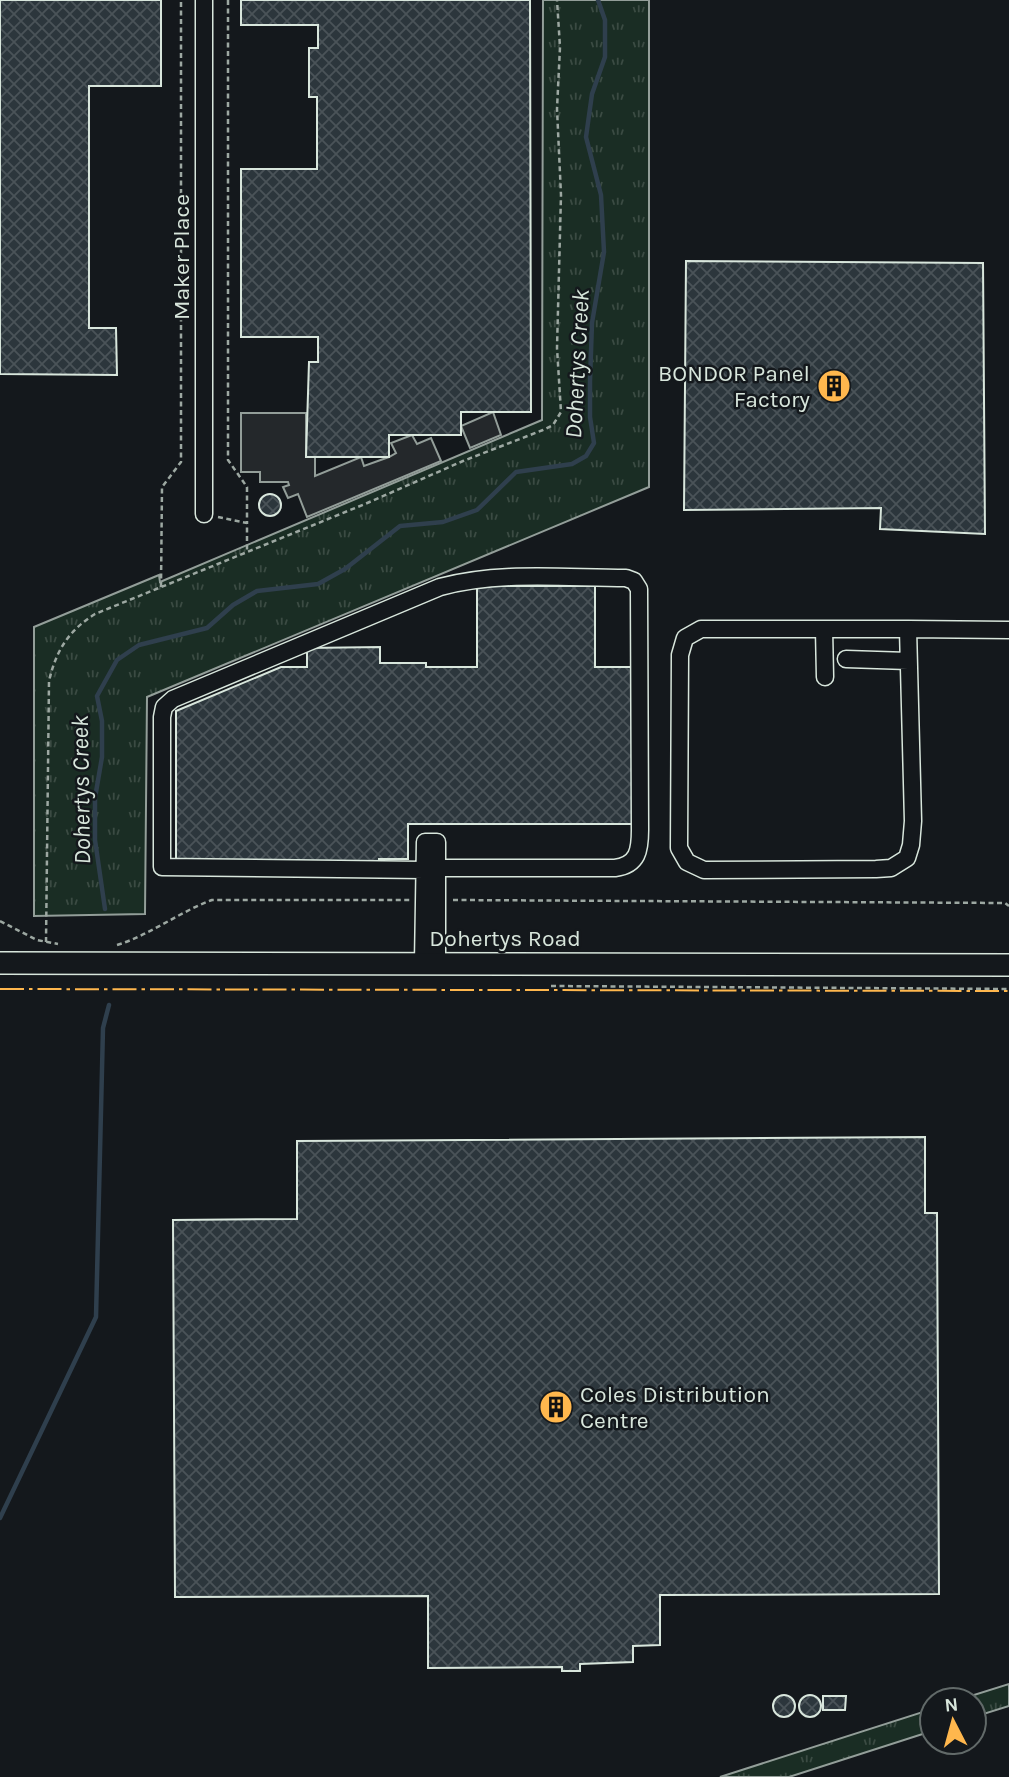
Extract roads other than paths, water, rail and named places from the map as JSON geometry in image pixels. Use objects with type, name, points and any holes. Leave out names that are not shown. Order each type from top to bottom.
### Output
[{"type":"main road","name":"Dohertys Road","points":[[0,963],[1009,965]]},
{"type":"street","name":"Maker Place","points":[[204,0],[204,514]]},
{"type":"street","points":[[503,577],[632,580],[639,589],[640,850],[636,858],[627,865],[615,868],[431,869],[162,867],[164,707],[170,700],[440,587],[463,581],[503,577]]},
{"type":"street","points":[[908,629],[912,821],[911,845],[907,858],[891,868],[876,869],[704,870],[687,862],[679,848],[680,655],[685,638],[701,629],[908,629],[1009,630]]},
{"type":"street","points":[[824,629],[825,677]]},
{"type":"street","points":[[846,659],[908,661]]},
{"type":"street","points":[[430,964],[431,869]]},
{"type":"waterway","name":"Dohertys Creek","points":[[105,909],[95,840],[95,798],[102,757],[102,721],[97,696],[117,660],[139,645],[207,628],[233,605],[257,591],[318,584],[345,569],[400,526],[443,522],[477,510],[516,472],[572,464],[586,456],[594,443],[590,417],[592,323],[604,252],[601,195],[586,137],[592,94],[605,57],[605,20],[598,0]]},
{"type":"waterway","name":"Dohertys Creek","points":[[0,1518],[96,1317],[103,1028],[109,1005]]},
{"type":"place","name":"BONDOR Panel Factory","points":[[834,386]]},
{"type":"place","name":"Coles Distribution Centre","points":[[556,1407]]}]
